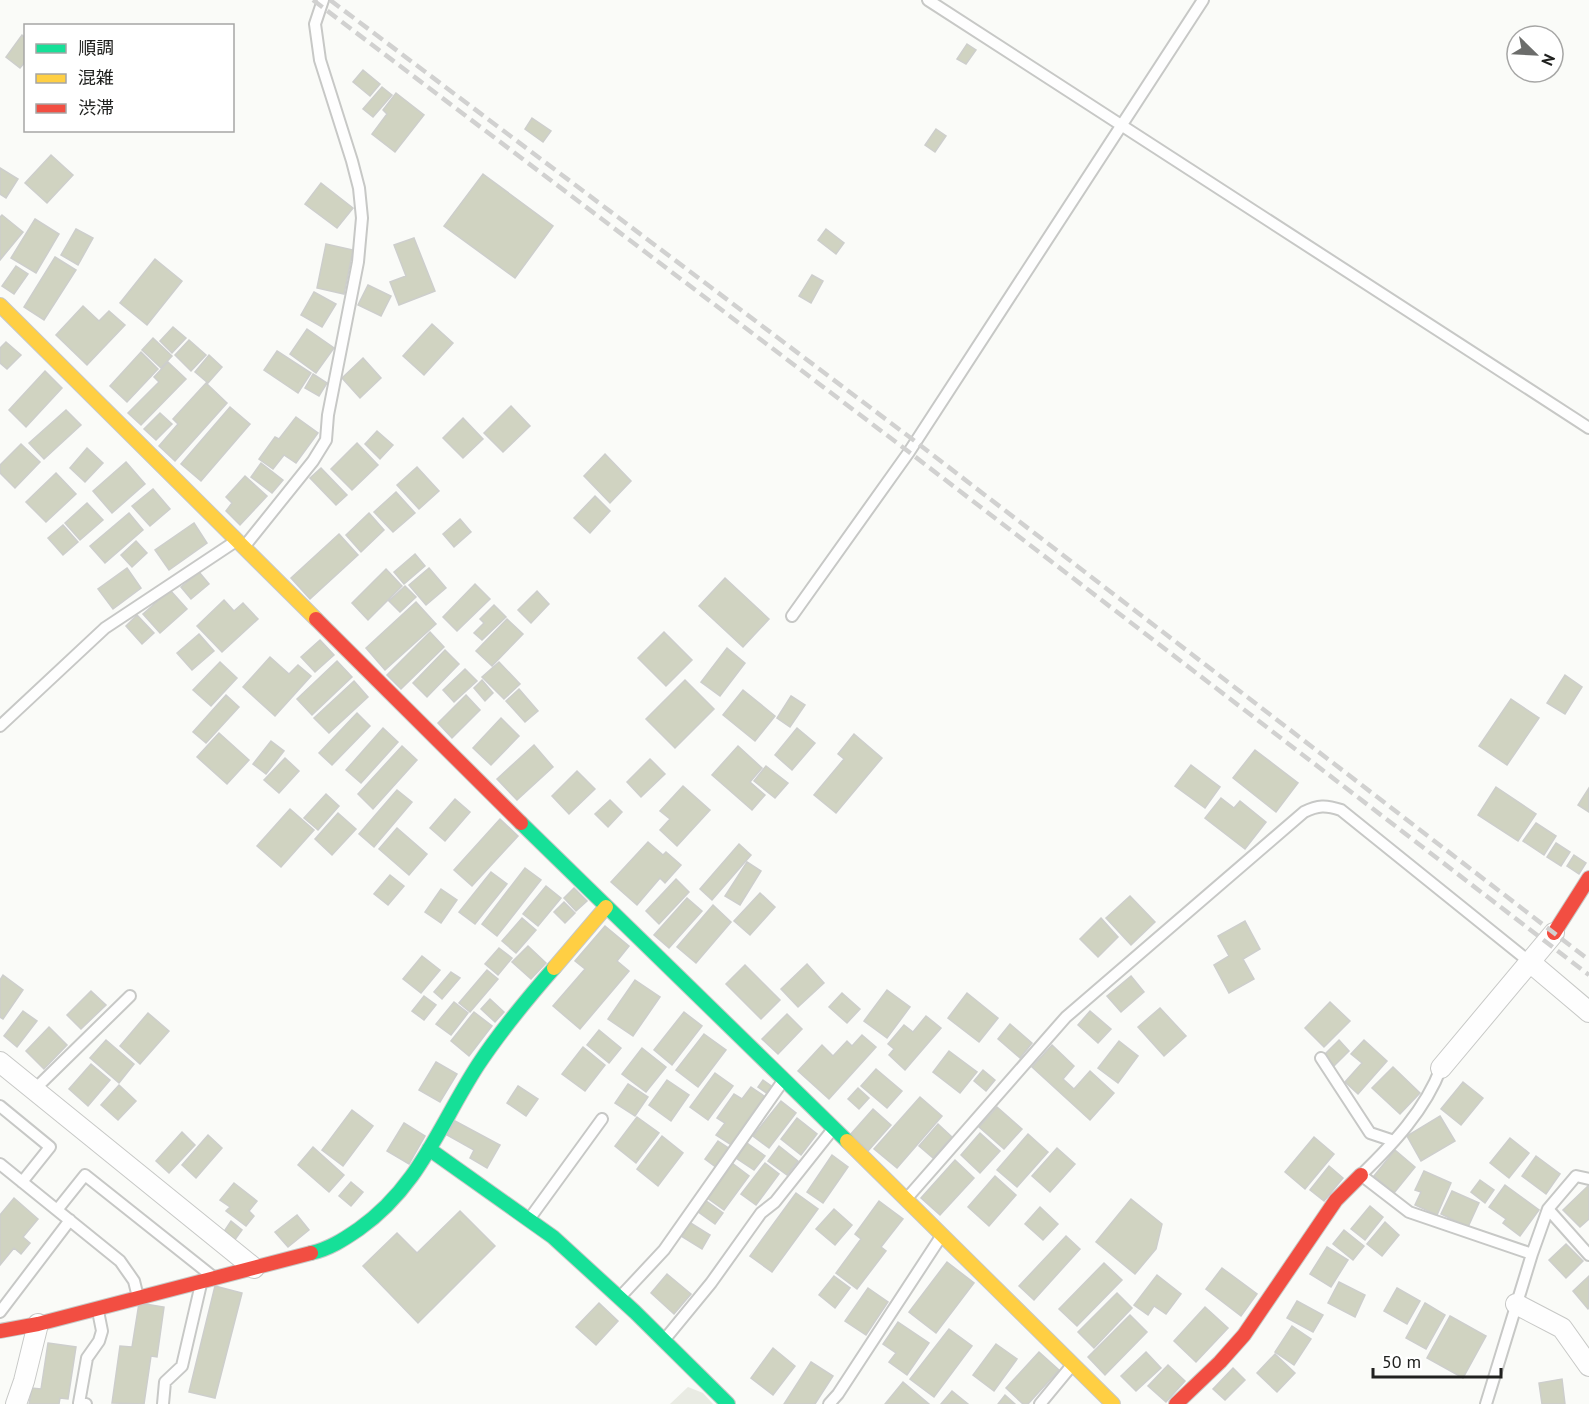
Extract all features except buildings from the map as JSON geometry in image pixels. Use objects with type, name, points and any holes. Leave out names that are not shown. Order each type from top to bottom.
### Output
[{"type":"street","points":[[0,305],[606,907],[1113,1404]]},
{"type":"street","points":[[1441,1068],[1531,963],[1554,933],[1589,878]]},
{"type":"street","points":[[0,1331],[38,1324],[328,1249],[348,1237],[377,1215],[400,1193],[498,1037],[606,907]]},
{"type":"street","points":[[1531,963],[1589,1012]]},
{"type":"street","points":[[0,1062],[254,1268]]},
{"type":"street","points":[[429,1149],[553,1237],[620,1298],[728,1404]]},
{"type":"street","points":[[1176,1404],[1220,1362],[1244,1335],[1336,1200],[1361,1175]]},
{"type":"street","points":[[1516,1304],[1562,1328],[1589,1366]]},
{"type":"street","points":[[16,1404],[38,1324]]},
{"type":"lane","points":[[0,726],[105,628],[240,544],[313,461],[326,440],[328,414],[358,262],[362,218],[359,188],[320,60],[315,24],[323,0]]},
{"type":"lane","points":[[928,0],[1589,429]]},
{"type":"lane","points":[[792,616],[909,452],[1203,0]]},
{"type":"lane","points":[[906,1200],[1066,1017],[1304,812],[1316,806],[1341,810],[1531,963]]},
{"type":"lane","points":[[34,1090],[130,996]]},
{"type":"lane","points":[[1321,1058],[1370,1133],[1394,1141]]},
{"type":"lane","points":[[1441,1068],[1432,1092],[1394,1141],[1361,1175],[1409,1212],[1532,1254]]},
{"type":"lane","points":[[620,1298],[664,1250],[783,1081]]},
{"type":"lane","points":[[0,1106],[50,1147],[22,1182]]},
{"type":"lane","points":[[528,1220],[602,1119]]},
{"type":"lane","points":[[664,1340],[711,1283],[761,1213],[775,1202],[833,1129]]},
{"type":"lane","points":[[1,1167],[120,1261],[134,1281],[138,1298]]},
{"type":"lane","points":[[57,1210],[85,1175],[208,1280],[182,1366],[165,1382],[162,1404]]},
{"type":"lane","points":[[1486,1404],[1548,1209],[1576,1176],[1589,1179]]},
{"type":"lane","points":[[1548,1209],[1589,1255]]},
{"type":"lane","points":[[0,1312],[70,1220]]},
{"type":"lane","points":[[829,1404],[838,1394],[942,1234]]},
{"type":"lane","points":[[86,1404],[79,1403],[87,1358],[99,1341],[102,1330],[97,1308]]},
{"type":"lane","points":[[1040,1404],[1073,1364]]},
{"type":"shaded area","points":[[688,1387],[703,1393],[713,1404],[670,1404]]},
{"type":"railway","points":[[313,0],[909,452],[1589,975]]},
{"type":"railway","points":[[330,0],[916,442],[1589,960]]},
{"type":"traffic: fast","points":[[521,823],[847,1141]]},
{"type":"traffic: fast","points":[[311,1253],[336,1244],[359,1229],[398,1194],[427,1153],[487,1052],[554,968]]},
{"type":"traffic: fast","points":[[429,1149],[553,1237],[635,1312],[728,1404]]},
{"type":"traffic: slow","points":[[0,305],[316,619]]},
{"type":"traffic: slow","points":[[554,968],[606,907]]},
{"type":"traffic: slow","points":[[847,1141],[1113,1404]]},
{"type":"traffic: jam","points":[[316,619],[521,823]]},
{"type":"traffic: jam","points":[[1554,933],[1589,878]]},
{"type":"traffic: jam","points":[[1176,1404],[1220,1362],[1244,1335],[1336,1200],[1361,1175]]},
{"type":"traffic: jam","points":[[0,1331],[38,1324],[311,1253]]}]
